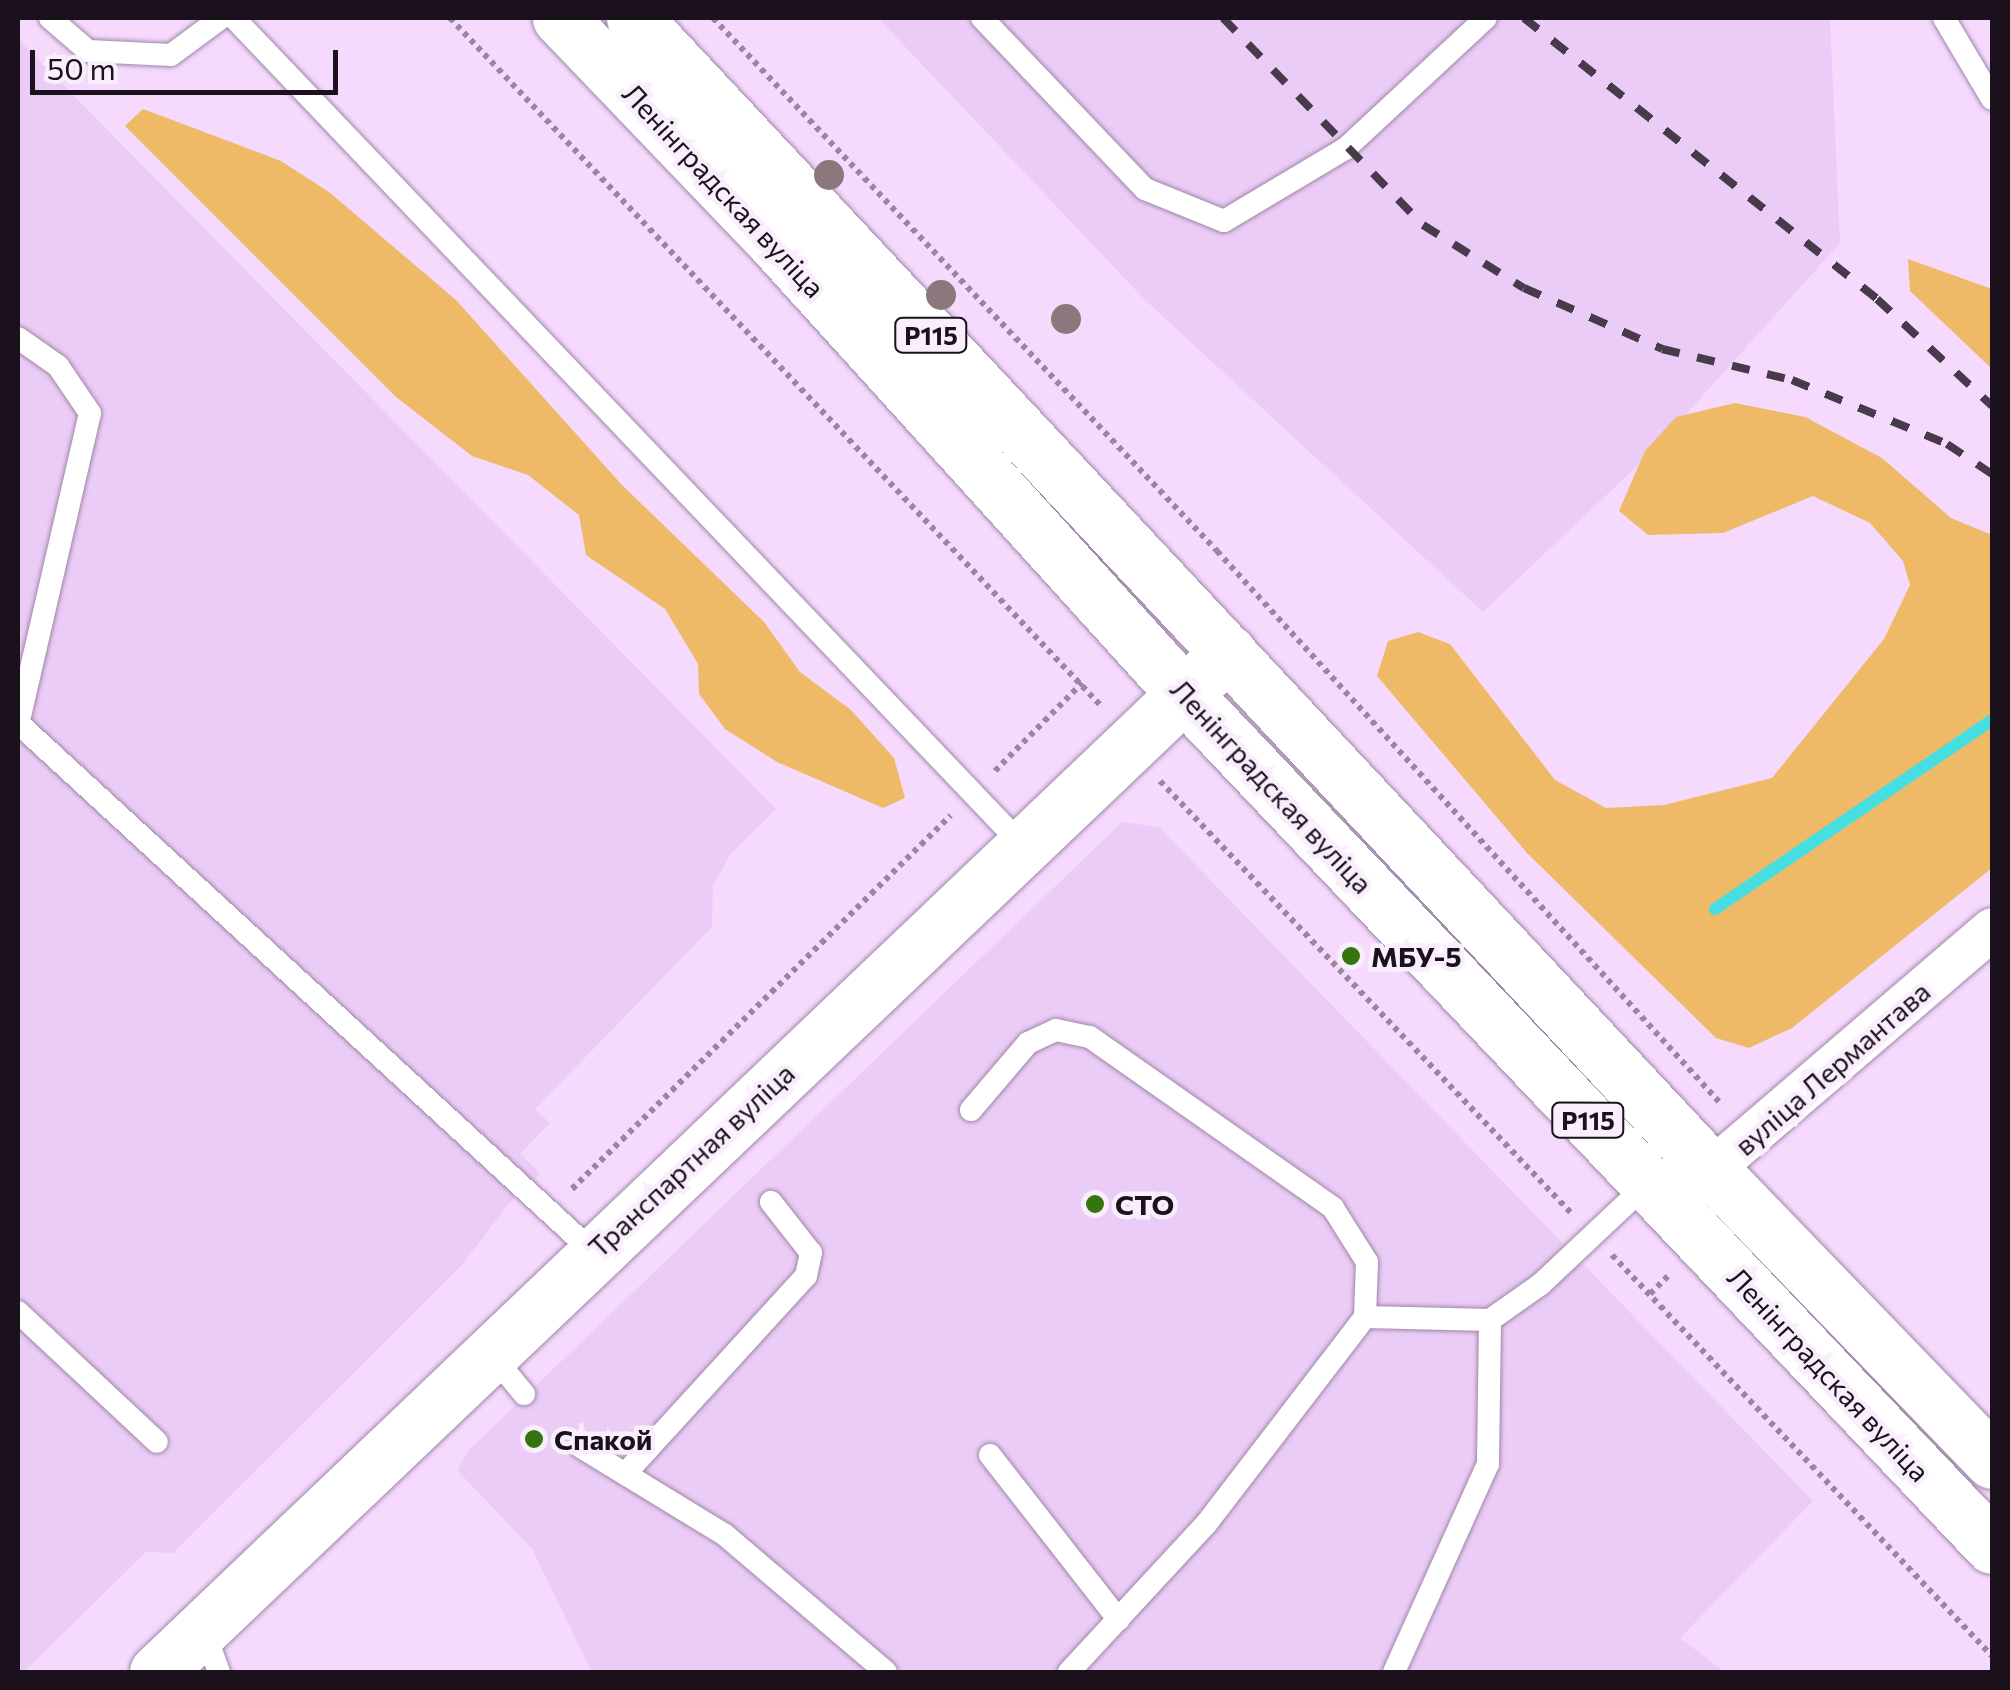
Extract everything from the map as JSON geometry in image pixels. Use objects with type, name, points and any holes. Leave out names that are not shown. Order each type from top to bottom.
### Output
[{"type":"main road","name":"Ленінградская вуліца","points":[[560,18],[771,238],[1184,694],[1992,1546]]},
{"type":"main road","name":"Ленінградская вуліца","points":[[634,18],[1228,652],[1731,1154],[1992,1461]]},
{"type":"main road","name":"Транспартная вуліца","points":[[157,1672],[211,1652],[508,1374],[593,1252],[1228,652]]},
{"type":"street","name":"вуліца Лермантава","points":[[1659,1194],[1731,1154],[1992,929]]},
{"type":"lane","points":[[50,18],[88,52],[171,55],[221,18]]},
{"type":"lane","points":[[234,18],[1023,846]]},
{"type":"lane","points":[[982,18],[1146,189],[1224,221],[1345,149],[1486,18]]},
{"type":"lane","points":[[1944,18],[1992,100]]},
{"type":"lane","points":[[18,338],[58,366],[90,413],[18,724],[593,1252]]},
{"type":"lane","points":[[972,1110],[1028,1043],[1056,1030],[1090,1036],[1333,1208],[1367,1262],[1365,1317],[1206,1524],[1069,1672]]},
{"type":"lane","points":[[1365,1317],[1490,1320],[1659,1194]]},
{"type":"lane","points":[[625,1474],[806,1276],[811,1252],[771,1202]]},
{"type":"lane","points":[[18,1312],[157,1442]]},
{"type":"lane","points":[[1394,1672],[1488,1464],[1490,1320]]},
{"type":"lane","points":[[581,1447],[725,1535],[886,1672]]},
{"type":"lane","points":[[990,1455],[1119,1620]]},
{"type":"path","points":[[450,18],[1103,708]]},
{"type":"path","points":[[714,18],[1244,580],[1731,1154]]},
{"type":"path","points":[[549,1212],[1082,682]]},
{"type":"shaded area","points":[[878,18],[1830,18],[1840,243],[1654,450],[1483,612],[1145,300]]},
{"type":"shaded area","points":[[18,39],[776,809],[730,855],[713,886],[712,927],[535,1109],[550,1123],[520,1154],[541,1174],[521,1188],[461,1266],[173,1553],[146,1552],[24,1672],[18,1672]]},
{"type":"shaded area","points":[[143,109],[281,161],[329,192],[456,300],[622,485],[764,622],[800,672],[851,710],[894,758],[905,798],[883,808],[777,762],[725,729],[699,694],[698,664],[665,609],[586,555],[579,515],[528,475],[472,456],[396,397],[125,126]]},
{"type":"shaded area","points":[[1908,259],[1992,289],[1992,369],[1910,291]]},
{"type":"shaded area","points":[[1735,403],[1805,417],[1882,458],[1951,518],[1992,535],[1992,868],[1792,1028],[1749,1048],[1716,1038],[1527,853],[1377,676],[1388,641],[1418,632],[1450,644],[1555,780],[1606,808],[1664,805],[1772,778],[1884,639],[1910,585],[1903,561],[1870,523],[1813,496],[1723,533],[1648,535],[1619,511],[1645,451],[1676,417]]},
{"type":"shaded area","points":[[1122,822],[1159,827],[1813,1501],[1680,1638],[1725,1672],[592,1672],[532,1549],[457,1470],[468,1451]]},
{"type":"waterway","points":[[1715,909],[1992,720]]},
{"type":"railway","points":[[1223,18],[1423,225],[1524,288],[1662,349],[1792,380],[1947,444],[1992,474]]},
{"type":"railway","points":[[1524,18],[1877,299],[1992,406]]},
{"type":"place","name":"МБУ-5","points":[[1351,956]]},
{"type":"place","name":"СТО","points":[[1095,1204]]},
{"type":"place","name":"Спакой","points":[[534,1439]]}]
